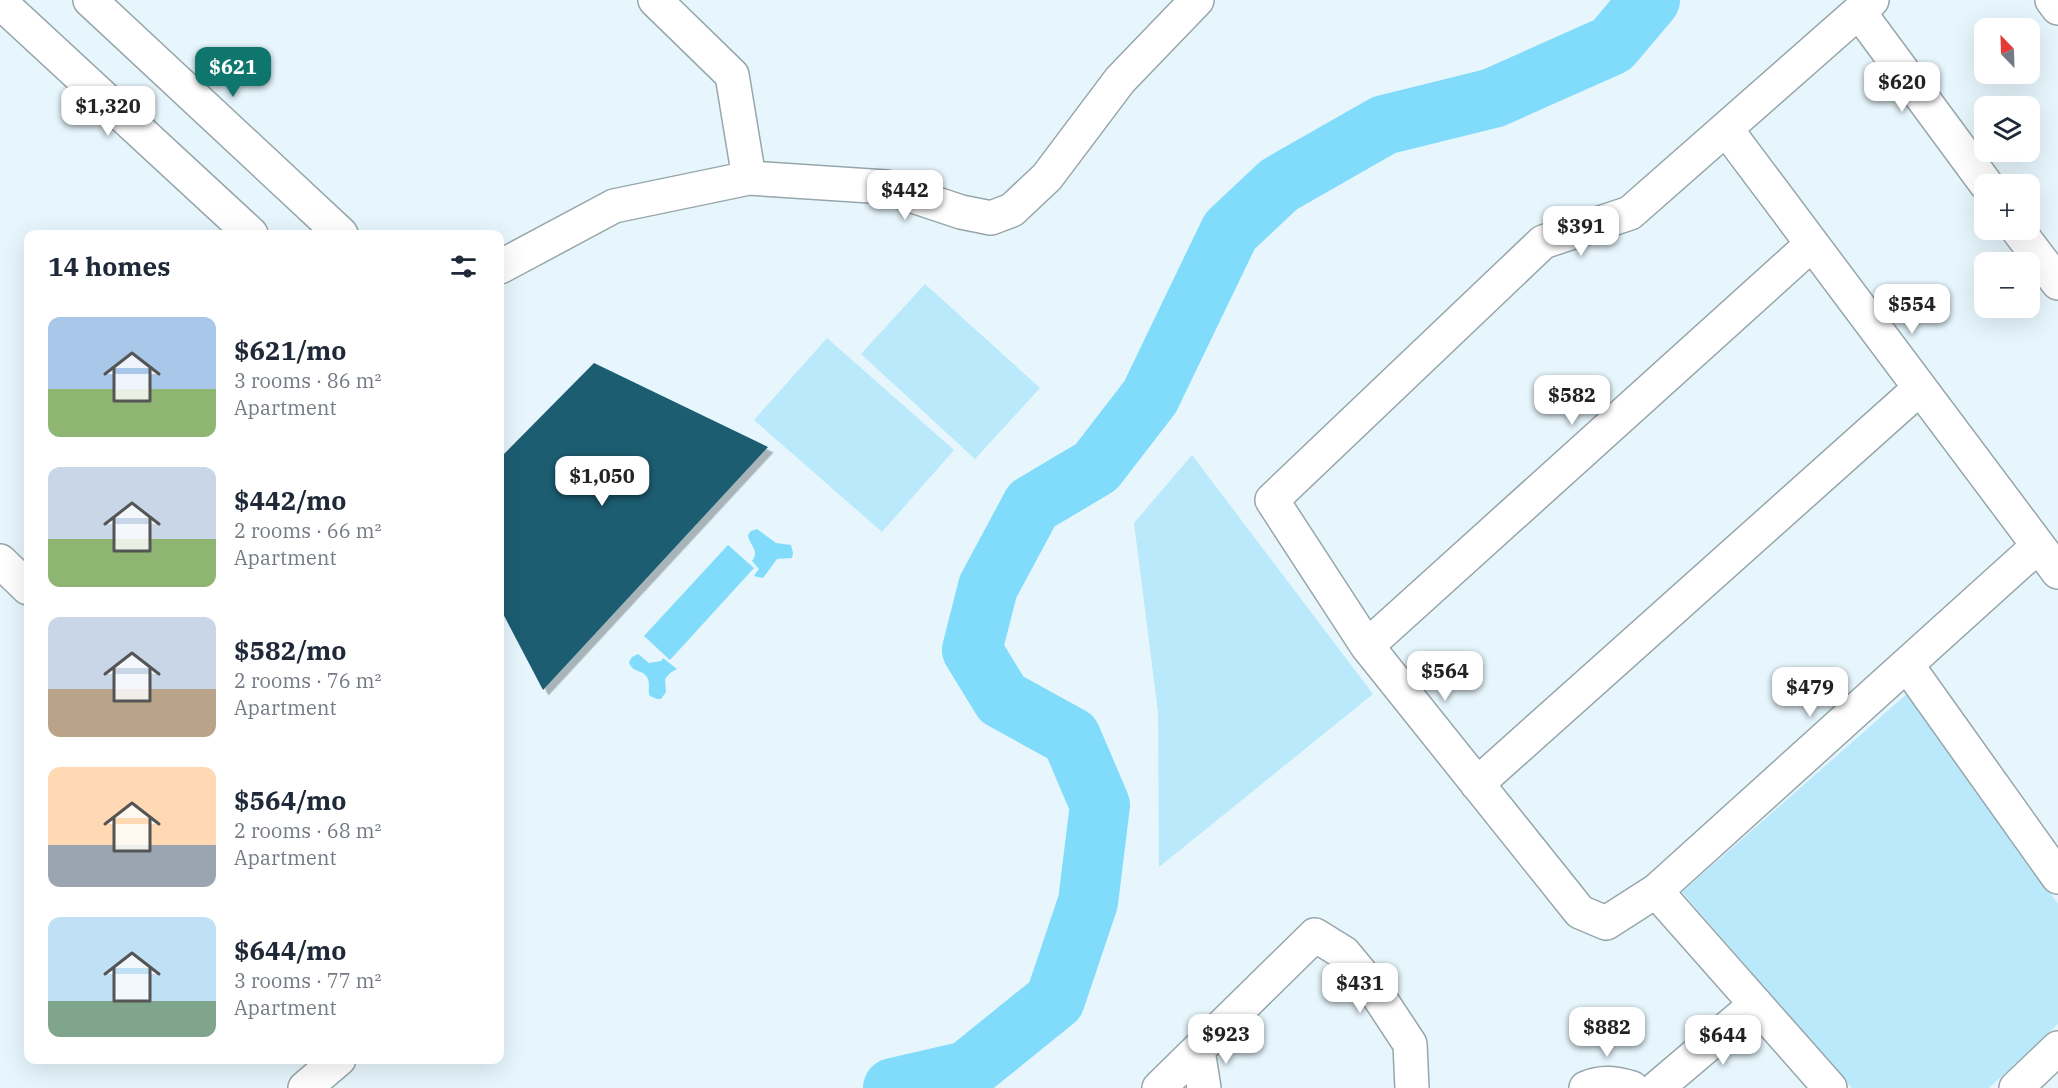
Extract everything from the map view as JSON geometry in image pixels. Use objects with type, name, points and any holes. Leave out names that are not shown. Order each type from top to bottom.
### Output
[{"type":"street","points":[[90,0],[338,230]]},
{"type":"street","points":[[655,0],[732,75],[749,178]]},
{"type":"street","points":[[504,265],[614,206],[749,178],[886,187],[961,212],[991,218],[1012,210],[1047,177],[1120,80],[1197,0]]},
{"type":"street","points":[[2052,0],[2058,8]]},
{"type":"street","points":[[0,2],[247,230]]},
{"type":"street","points":[[1979,174],[1866,6],[1630,213],[1544,242],[1272,500],[1367,646],[1580,912],[1606,923],[1656,891],[2038,546]]},
{"type":"street","points":[[1726,129],[2058,572]]},
{"type":"street","points":[[2025,240],[2058,284]]},
{"type":"street","points":[[1367,646],[1812,244]]},
{"type":"street","points":[[1478,784],[1920,388]]},
{"type":"street","points":[[0,561],[24,584]]},
{"type":"street","points":[[1906,665],[2058,877]]},
{"type":"street","points":[[1656,891],[1830,1088]]},
{"type":"street","points":[[1159,1088],[1315,935],[1344,953],[1374,988],[1410,1044],[1412,1088]]},
{"type":"street","points":[[1657,1088],[1756,1005]]},
{"type":"street","points":[[2016,1088],[2058,1048]]},
{"type":"street","points":[[1198,1050],[1204,1088]]},
{"type":"street","points":[[305,1088],[333,1064]]},
{"type":"street","points":[[1586,1088],[1596,1084],[1614,1083],[1632,1088]]},
{"type":"shaded area","points":[[925,284],[1040,388],[975,459],[861,354]]},
{"type":"shaded area","points":[[827,338],[954,450],[882,532],[754,420]]},
{"type":"shaded area","points":[[1192,455],[1373,694],[1159,867],[1158,712],[1134,523]]},
{"type":"shaded area","points":[[1909,692],[2058,904],[2058,1024],[1989,1088],[1852,1088],[1682,892]]},
{"type":"water","points":[[757,529],[776,543],[791,545],[793,553],[792,558],[777,559],[763,578],[754,576],[759,569],[752,561],[755,551],[748,535]]},
{"type":"water","points":[[728,545],[754,568],[670,660],[644,636]]},
{"type":"water","points":[[638,654],[649,663],[661,661],[663,658],[677,669],[665,679],[666,692],[661,699],[650,696],[647,677],[630,665],[632,657]]},
{"type":"building","points":[[594,363],[768,447],[543,690],[504,616],[504,454]]},
{"type":"waterway","points":[[893,1088],[967,1071],[1055,1000],[1088,902],[1100,805],[1071,737],[1002,699],[972,650],[988,587],[1032,505],[1096,467],[1150,397],[1230,231],[1279,185],[1384,125],[1493,98],[1612,45],[1650,0]]}]
